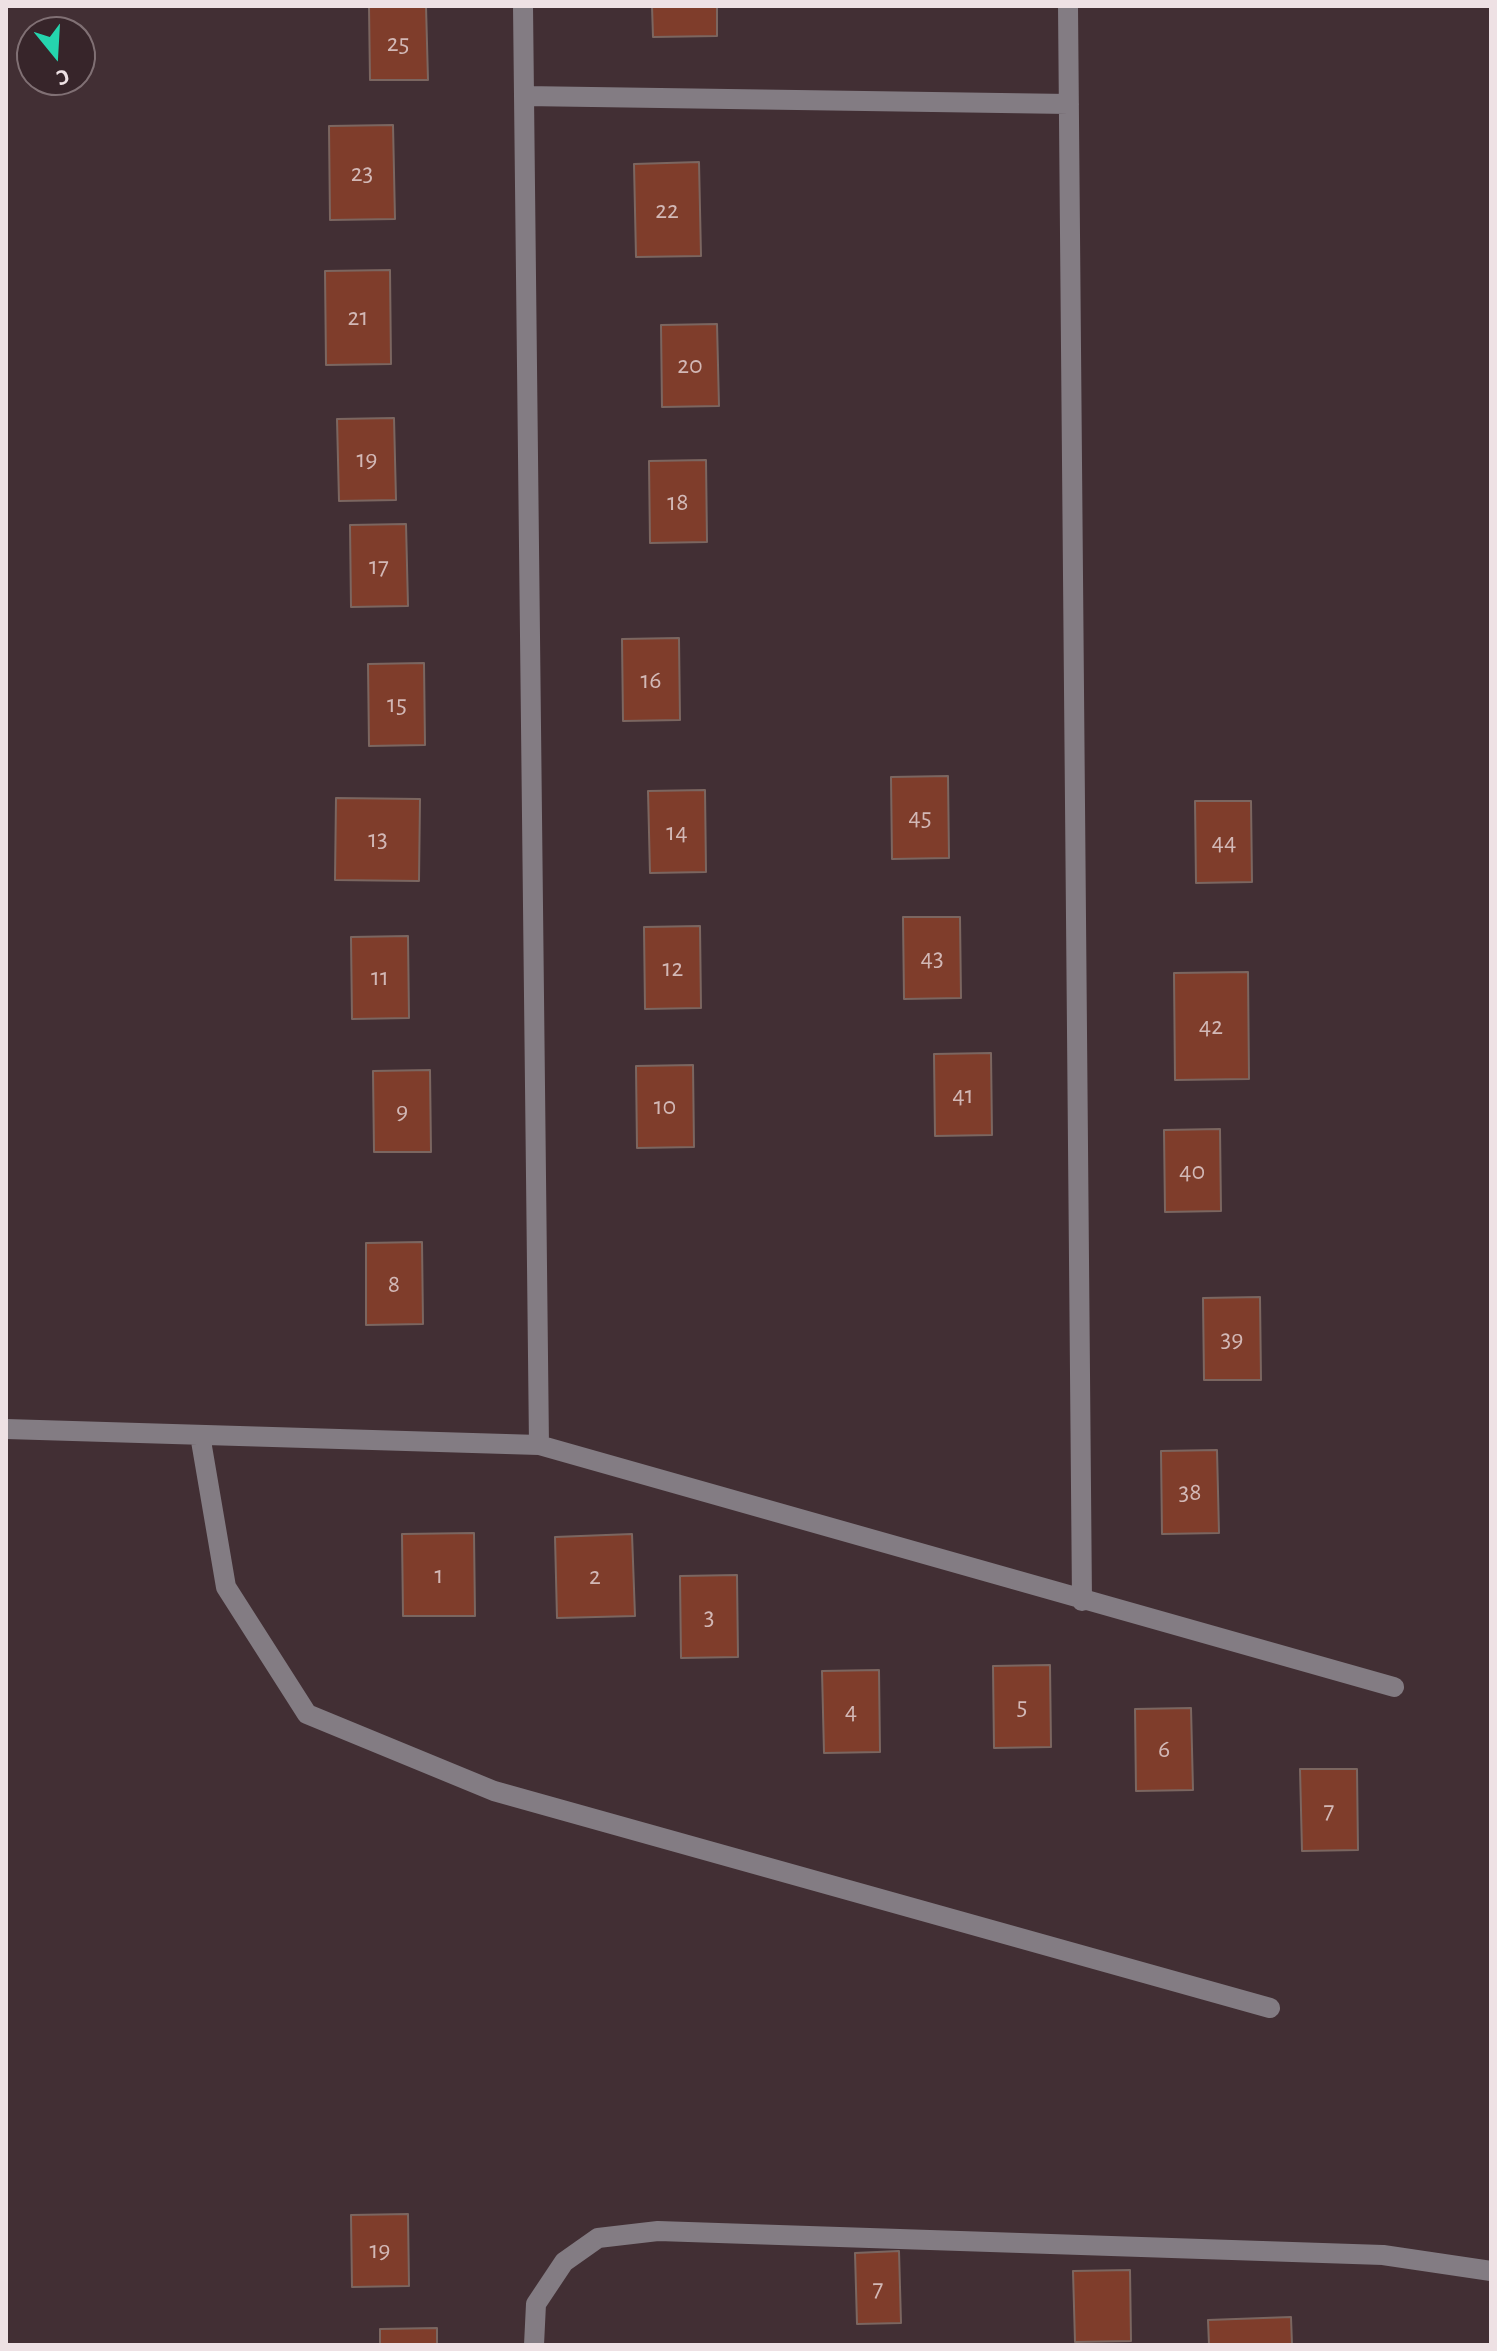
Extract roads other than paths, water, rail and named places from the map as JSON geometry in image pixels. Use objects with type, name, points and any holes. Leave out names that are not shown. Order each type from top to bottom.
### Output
[{"type":"street","points":[[523,6],[539,1445]]},
{"type":"street","points":[[1068,6],[1082,1601]]},
{"type":"street","points":[[524,96],[1069,104]]},
{"type":"street","points":[[6,1429],[539,1445],[1394,1687]]},
{"type":"street","points":[[200,1435],[226,1587],[307,1714],[494,1791],[1270,2008]]},
{"type":"street","points":[[534,2345],[536,2304],[564,2262],[598,2238],[658,2231],[1383,2255],[1491,2271]]}]
